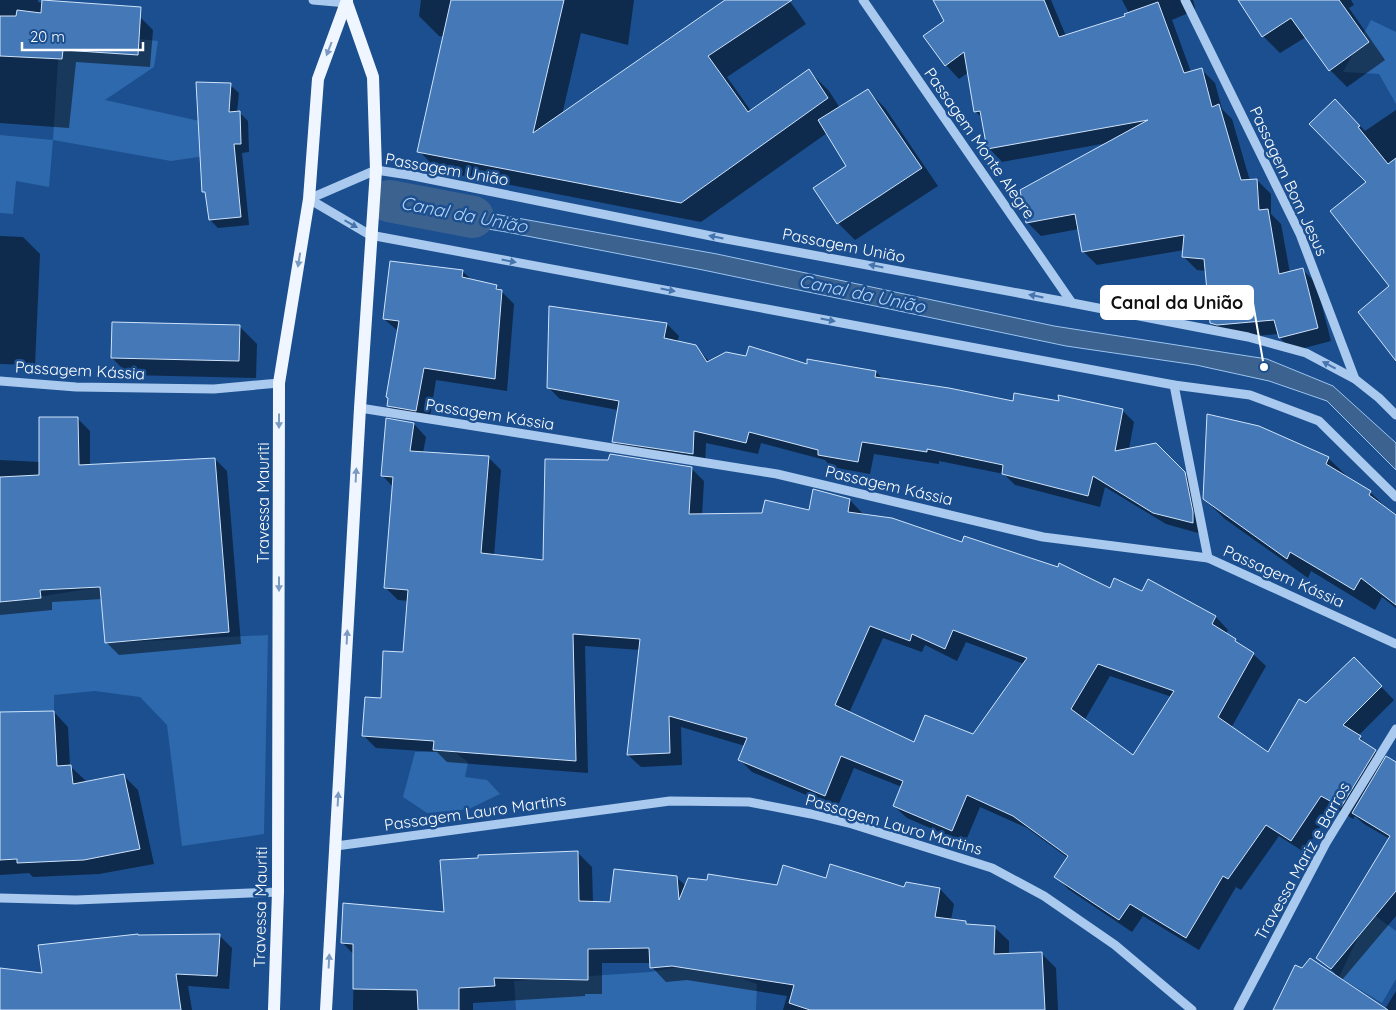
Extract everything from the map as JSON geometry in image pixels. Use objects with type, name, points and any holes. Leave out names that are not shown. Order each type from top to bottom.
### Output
[{"type":"main road","points":[[326,1010],[370,235],[376,170],[373,77],[347,2]]},
{"type":"main road","name":"Travessa Mauriti","points":[[274,1010],[278,892],[279,383],[309,199],[318,79],[347,2]]},
{"type":"street","points":[[313,0],[347,2]]},
{"type":"street","name":"Passagem Monte Alegre","points":[[863,0],[1072,303]]},
{"type":"street","name":"Passagem Bom Jesus","points":[[1185,0],[1300,234],[1355,379]]},
{"type":"street","name":"Passagem União","points":[[309,199],[376,170],[731,240],[1072,303],[1248,338],[1306,353],[1355,379],[1379,398],[1396,415]]},
{"type":"street","points":[[309,199],[370,235],[1174,385],[1250,395],[1319,421],[1396,497]]},
{"type":"street","name":"Passagem Kássia","points":[[0,381],[76,387],[214,389],[279,383]]},
{"type":"street","points":[[1174,385],[1208,558]]},
{"type":"street","name":"Passagem Kássia","points":[[360,408],[778,474],[1043,537],[1208,558],[1396,644]]},
{"type":"street","name":"Travessa Mariz e Barros","points":[[1238,1010],[1326,843],[1396,729]]},
{"type":"street","name":"Passagem Lauro Martins","points":[[336,846],[670,801],[749,802],[852,824],[992,868],[1044,896],[1115,945],[1192,1010]]},
{"type":"street","points":[[0,898],[76,900],[278,892]]},
{"type":"shaded area","points":[[61,12],[104,35],[158,41],[154,67],[105,100],[231,128],[219,154],[171,161],[53,140]]},
{"type":"shaded area","points":[[1371,20],[1396,32],[1396,104],[1379,74],[1343,72]]},
{"type":"shaded area","points":[[0,135],[53,140],[49,187],[16,181],[13,214],[0,213]]},
{"type":"shaded area","points":[[100,587],[105,643],[268,635],[264,834],[182,846],[167,725],[140,697],[95,691],[54,695],[54,711],[0,716],[0,603]]},
{"type":"shaded area","points":[[453,751],[468,762],[465,777],[487,780],[500,794],[469,809],[427,813],[403,797],[415,752]]},
{"type":"shaded area","points":[[1370,912],[1396,931],[1396,979],[1382,1003],[1339,977]]},
{"type":"shaded area","points":[[684,966],[736,976],[757,984],[756,1010],[516,1010],[514,981],[650,972]]},
{"type":"water","points":[[417,200],[717,254],[1054,326],[1267,359],[1333,386],[1396,443],[1396,470],[1327,401],[1269,381],[1196,365],[1066,346],[703,270],[506,232],[415,217]]},
{"type":"building","points":[[42,0],[141,7],[138,55],[63,50],[62,59],[0,56],[0,16],[16,16],[17,10],[41,13]]},
{"type":"building","points":[[451,0],[564,0],[533,133],[725,0],[792,0],[708,56],[748,112],[809,69],[828,98],[681,203],[417,152]]},
{"type":"building","points":[[933,0],[1044,0],[1059,37],[1125,16],[1124,14],[1158,2],[1184,73],[1202,68],[1212,107],[1219,104],[1241,180],[1257,179],[1259,210],[1268,209],[1279,274],[1303,268],[1318,328],[1279,338],[1274,320],[1217,325],[1210,323],[1204,259],[1182,257],[1184,235],[1082,252],[1075,214],[1026,223],[1020,190],[1148,120],[987,149],[980,111],[974,112],[964,52],[945,66],[923,36],[944,21]]},
{"type":"building","points":[[1238,0],[1339,0],[1369,42],[1329,71],[1291,18],[1262,37]]},
{"type":"building","points":[[196,82],[231,83],[229,112],[240,111],[241,144],[234,144],[241,217],[209,220],[205,192],[202,192]]},
{"type":"building","points":[[868,89],[922,168],[837,224],[813,188],[846,166],[818,120]]},
{"type":"building","points":[[1335,99],[1360,126],[1358,127],[1388,164],[1396,158],[1396,361],[1358,312],[1389,286],[1330,211],[1366,182],[1309,124]]},
{"type":"building","points":[[390,261],[463,270],[462,277],[497,285],[496,289],[502,290],[495,379],[424,368],[416,411],[387,406],[388,398],[386,397],[399,321],[383,319]]},
{"type":"building","points":[[549,306],[667,323],[664,338],[696,345],[707,362],[726,352],[746,356],[749,346],[807,364],[807,359],[876,371],[875,377],[949,388],[1013,401],[1014,393],[1059,401],[1058,395],[1123,409],[1115,451],[1156,443],[1185,472],[1193,512],[1193,523],[1153,513],[1093,476],[1088,496],[1002,474],[1003,465],[927,449],[927,452],[862,442],[858,462],[818,455],[818,450],[749,432],[746,443],[694,431],[693,454],[612,442],[619,401],[547,388]]},
{"type":"building","points":[[112,322],[240,325],[239,361],[111,358]]},
{"type":"building","points":[[1207,414],[1259,426],[1329,457],[1326,464],[1371,491],[1369,495],[1396,515],[1396,605],[1361,578],[1354,590],[1290,552],[1287,559],[1203,499]]},
{"type":"building","points":[[39,417],[78,417],[79,465],[215,458],[229,632],[105,643],[100,587],[40,590],[41,598],[0,602],[0,477],[39,475]]},
{"type":"building","points":[[386,418],[414,423],[410,451],[489,456],[481,553],[543,560],[545,459],[608,460],[610,454],[692,467],[689,514],[762,513],[765,500],[809,510],[813,489],[850,499],[848,512],[892,518],[962,542],[964,536],[1058,567],[1059,563],[1110,588],[1114,578],[1142,591],[1148,579],[1216,616],[1212,624],[1254,653],[1218,717],[1268,752],[1299,699],[1306,703],[1354,657],[1382,686],[1343,725],[1361,736],[1359,739],[1376,750],[1341,807],[1321,796],[1291,841],[1266,825],[1228,879],[1223,876],[1186,938],[1130,904],[1119,920],[1054,877],[1068,856],[1013,816],[967,795],[952,831],[893,806],[903,781],[841,756],[825,796],[738,760],[747,738],[669,716],[670,753],[627,755],[640,639],[573,634],[576,761],[433,750],[434,741],[362,736],[365,697],[381,698],[383,651],[403,652],[408,590],[384,588],[393,477],[381,476]],"holes":[[[870,626],[910,641],[912,634],[945,649],[953,630],[1027,658],[973,734],[925,715],[914,742],[835,705]],[[1098,664],[1174,691],[1133,755],[1071,709]]]},
{"type":"building","points":[[54,711],[57,766],[71,765],[73,784],[124,774],[140,849],[84,860],[17,863],[17,859],[0,860],[0,712]]},
{"type":"building","points":[[1386,756],[1396,762],[1396,891],[1331,969],[1316,958],[1390,836],[1352,813]]},
{"type":"building","points":[[578,851],[579,901],[610,902],[614,869],[677,876],[679,900],[688,878],[707,880],[708,874],[777,885],[783,865],[826,878],[830,864],[904,887],[906,882],[940,888],[935,917],[966,921],[966,924],[995,926],[994,954],[1042,952],[1045,1010],[810,1010],[789,1003],[794,985],[672,966],[650,968],[649,948],[588,949],[588,980],[494,978],[495,986],[459,988],[459,1010],[418,1010],[417,990],[353,989],[353,944],[341,943],[343,903],[444,912],[440,860],[478,858],[478,855]]},
{"type":"building","points":[[138,934],[220,934],[217,976],[176,974],[181,1010],[0,1010],[0,968],[42,973],[38,945]]},
{"type":"building","points":[[1310,958],[1388,1010],[1273,1010],[1295,965],[1302,968]]},
{"type":"waterway","name":"Canal da União","points":[[389,201],[473,217]]},
{"type":"place","name":"Canal da União","points":[[1264,367]]}]
